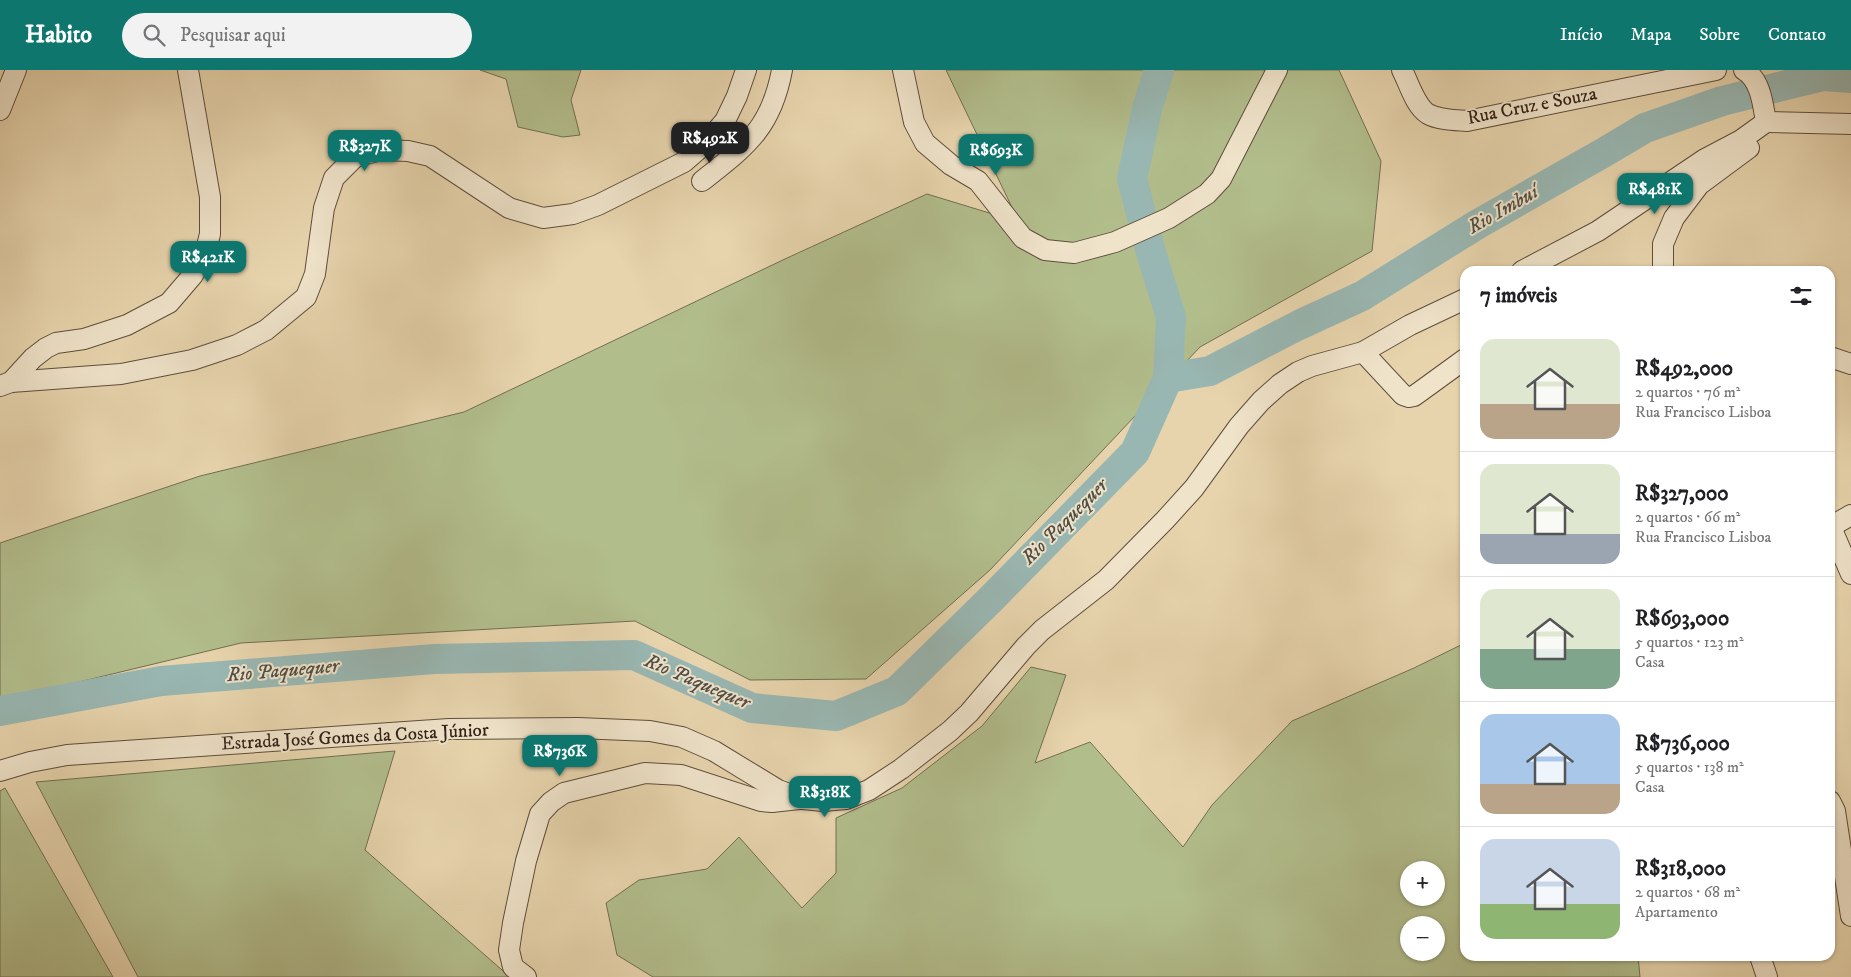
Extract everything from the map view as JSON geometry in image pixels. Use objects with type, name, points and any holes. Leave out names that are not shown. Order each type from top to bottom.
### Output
[{"type":"street","points":[[0,110],[16,70]]},
{"type":"street","points":[[6,384],[46,348],[56,344],[84,339],[127,325],[169,303],[193,276],[206,250],[210,234],[210,197],[188,70]]},
{"type":"street","points":[[6,384],[120,374],[192,360],[237,345],[266,330],[306,298],[315,274],[324,208],[334,178],[355,157],[381,150],[408,151],[430,156],[509,208],[544,218],[573,214],[598,205],[684,162],[707,142],[725,121],[737,96],[746,70]]},
{"type":"street","points":[[702,182],[755,135],[764,122],[778,92],[782,70]]},
{"type":"street","points":[[903,70],[914,122],[925,143],[951,165],[978,182],[1023,238],[1045,250],[1074,253],[1115,242],[1169,218],[1207,194],[1221,179],[1277,70]]},
{"type":"street","name":"Rua Cruz e Souza","points":[[1402,70],[1419,105],[1428,114],[1446,119],[1467,121],[1716,70]]},
{"type":"street","points":[[1663,266],[1663,244],[1674,218],[1698,185],[1748,148],[1762,134],[1765,115],[1750,76]]},
{"type":"street","points":[[1765,115],[1851,124]]},
{"type":"street","points":[[1532,266],[1598,231],[1705,159],[1741,140],[1765,115]]},
{"type":"street","points":[[707,142],[732,157]]},
{"type":"street","name":"Estrada José Gomes da Costa Júnior","points":[[0,772],[30,762],[66,755],[450,729],[650,731],[682,737],[714,751],[778,790],[803,799],[822,801],[846,799],[869,790],[901,769],[950,731],[969,713],[1042,630],[1106,580],[1165,520],[1194,488],[1239,426],[1261,401],[1280,384],[1298,372],[1312,366],[1363,352],[1410,325],[1460,301]]},
{"type":"street","points":[[1363,352],[1403,395],[1409,397],[1414,396],[1460,363]]},
{"type":"street","points":[[1835,359],[1851,364]]},
{"type":"street","points":[[1835,524],[1851,516]]},
{"type":"street","points":[[1835,536],[1851,574]]},
{"type":"street","points":[[526,977],[518,973],[513,967],[509,950],[526,861],[540,814],[551,802],[564,794],[645,773],[681,774],[762,801],[803,799]]},
{"type":"street","points":[[1835,811],[1851,916]]},
{"type":"street","points":[[1762,961],[1767,977]]},
{"type":"green space","points":[[480,70],[581,70],[571,100],[580,135],[563,137],[518,127],[506,79]]},
{"type":"green space","points":[[946,70],[1339,70],[1381,161],[1372,251],[1200,347],[990,570],[866,679],[750,680],[635,621],[241,643],[0,701],[0,543],[200,476],[464,412],[787,258],[927,194],[1019,222]]},
{"type":"green space","points":[[1460,645],[1460,961],[1638,961],[1640,977],[653,977],[617,955],[606,903],[639,880],[707,869],[739,837],[802,908],[836,873],[836,818],[902,788],[982,726],[1031,667],[1066,675],[1035,763],[1090,742],[1183,847],[1212,805],[1292,721],[1414,668]]},
{"type":"green space","points":[[395,751],[365,850],[510,977],[138,977],[36,782]]},
{"type":"green space","points":[[5,788],[113,977],[0,977],[0,791]]},
{"type":"waterway","name":"Rio Paquequer","points":[[0,711],[161,681],[434,659],[634,655],[752,708],[836,716],[897,691],[991,599],[1135,452],[1168,378],[1171,317],[1152,256],[1132,179],[1147,109],[1159,70]]},
{"type":"waterway","name":"Rio Imbuí","points":[[1168,378],[1210,371],[1299,325],[1362,296],[1478,224],[1645,128],[1722,101],[1823,76],[1851,78]]}]
